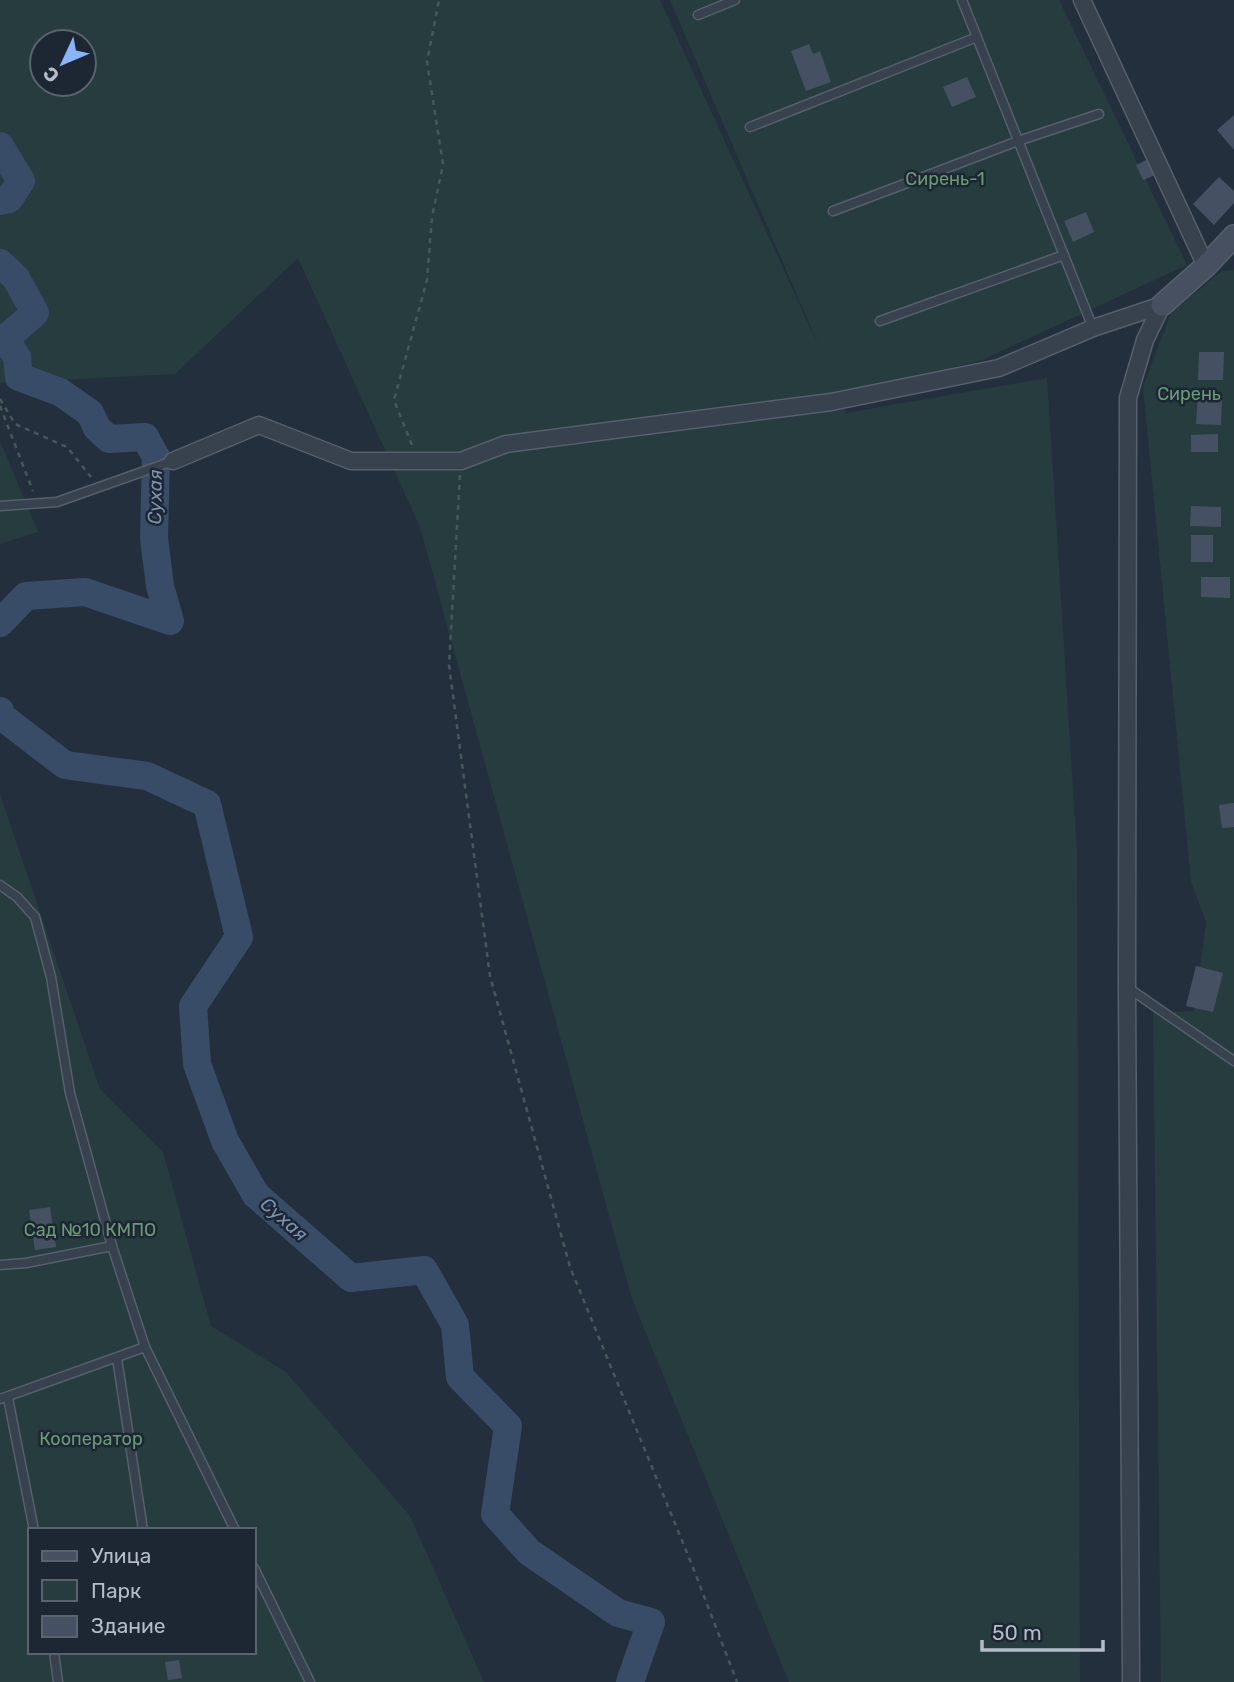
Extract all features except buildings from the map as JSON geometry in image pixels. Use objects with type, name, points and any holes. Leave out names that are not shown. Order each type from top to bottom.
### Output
[{"type":"street","points":[[1082,0],[1206,266]]},
{"type":"street","points":[[1131,1682],[1127,987],[1128,398],[1145,340],[1162,305],[1206,266],[1234,236]]},
{"type":"street","points":[[173,461],[259,425],[352,461],[461,461],[506,444],[831,402],[999,368],[1093,328],[1162,305]]},
{"type":"lane","points":[[698,15],[736,0]]},
{"type":"lane","points":[[962,0],[1093,328]]},
{"type":"lane","points":[[750,127],[977,37]]},
{"type":"lane","points":[[833,211],[1018,141],[1099,114]]},
{"type":"lane","points":[[880,321],[1064,255]]},
{"type":"lane","points":[[0,506],[57,502],[173,461]]},
{"type":"lane","points":[[0,885],[17,897],[35,917],[51,977],[70,1093],[112,1246],[145,1347],[234,1528]]},
{"type":"lane","points":[[1127,987],[1234,1061]]},
{"type":"lane","points":[[0,1265],[26,1263],[112,1246]]},
{"type":"lane","points":[[34,1528],[4,1399],[145,1347]]},
{"type":"lane","points":[[117,1358],[143,1528]]},
{"type":"lane","points":[[256,1572],[310,1682]]},
{"type":"lane","points":[[54,1654],[58,1682]]},
{"type":"path","points":[[418,461],[394,400],[427,280],[432,217],[443,164],[427,62],[439,0]]},
{"type":"path","points":[[0,399],[15,424],[67,447],[99,488]]},
{"type":"path","points":[[0,406],[38,504]]},
{"type":"path","points":[[461,461],[449,665],[490,976],[570,1267],[737,1682]]},
{"type":"green space","name":"Сирень-1","points":[[0,0],[660,0],[821,351],[670,0],[1059,0],[1187,265],[982,360],[842,396],[846,413],[1047,378],[1077,852],[1080,1682],[789,1682],[632,1299],[420,527],[298,258],[175,374],[0,383]]},
{"type":"green space","name":"Сирень","points":[[1234,270],[1234,1682],[1161,1682],[1153,1013],[1194,1011],[1206,922],[1191,882],[1143,387],[1171,313],[1222,271]]},
{"type":"green space","points":[[0,441],[38,532],[0,544]]},
{"type":"green space","name":"Сад №10 КМПО","points":[[0,794],[100,1089],[163,1152],[211,1326],[286,1372],[410,1516],[484,1682],[0,1682]]},
{"type":"waterway","name":"Сухая","points":[[0,146],[21,181],[9,199],[0,201]]},
{"type":"waterway","name":"Сухая","points":[[0,263],[16,278],[35,313],[5,339],[17,357],[19,377],[60,392],[90,413],[97,428],[109,439],[145,437],[156,457],[154,538],[160,586],[170,621],[85,592],[26,596],[0,623]]},
{"type":"waterway","name":"Сухая","points":[[0,711],[1,716],[65,765],[147,776],[207,804],[239,937],[193,1006],[197,1064],[225,1141],[256,1195],[351,1278],[424,1270],[455,1325],[460,1377],[508,1426],[495,1514],[529,1552],[618,1613],[651,1622],[630,1682]]},
{"type":"park label","name":"Кооператор","points":[[91,1439]]}]
